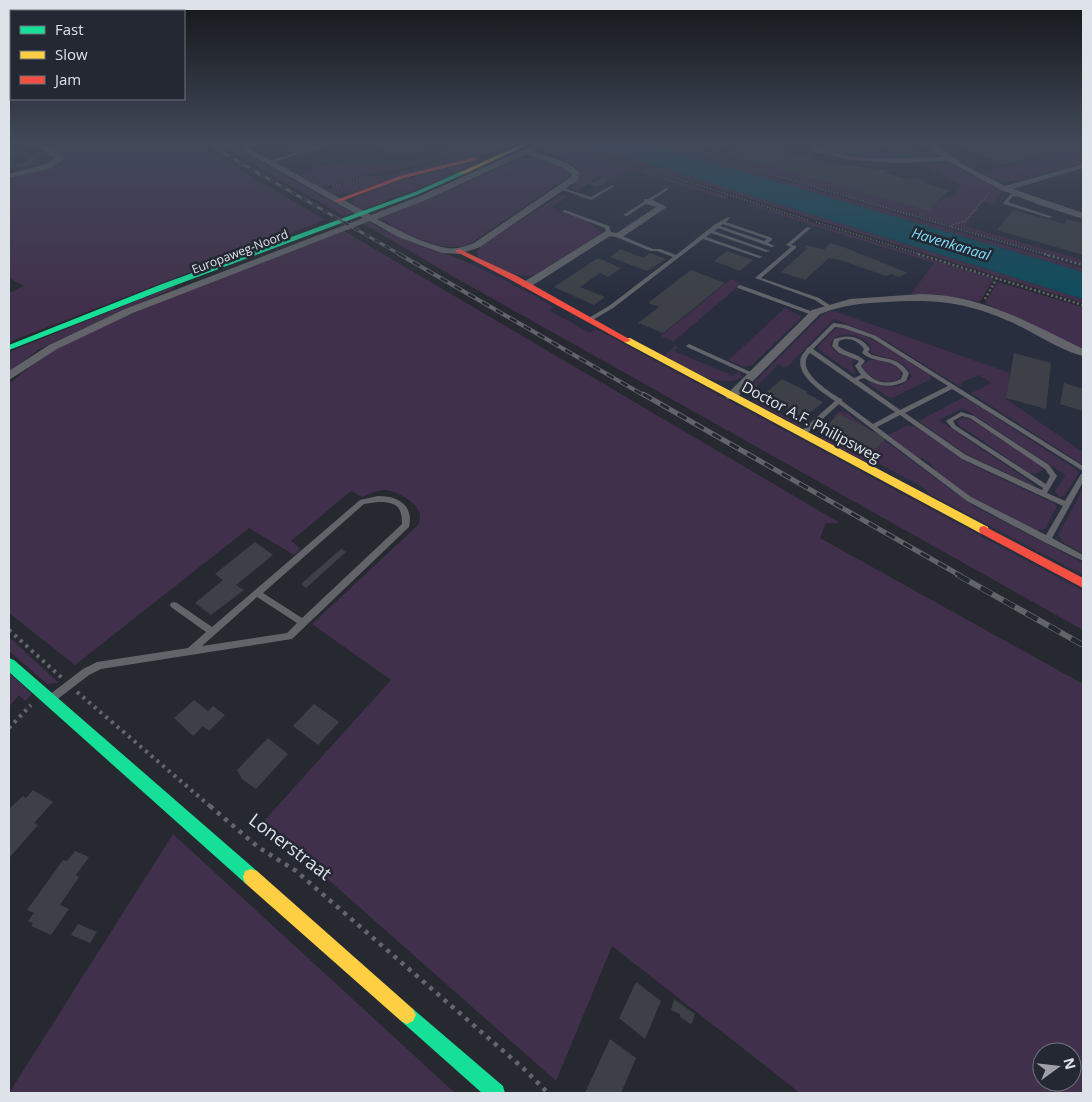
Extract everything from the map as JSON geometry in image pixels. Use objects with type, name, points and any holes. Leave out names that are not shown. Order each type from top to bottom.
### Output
[{"type":"street","name":"Doctor A.F. Philipsweg","points":[[327,195],[419,242],[445,251],[459,251],[526,285],[1083,583]]},
{"type":"street","points":[[337,201],[353,195]]},
{"type":"street","name":"Europaweg-Noord","points":[[9,348],[165,286],[324,231],[414,195]]},
{"type":"street","points":[[459,251],[477,245],[552,195]]},
{"type":"street","points":[[1020,195],[1043,205],[1083,216]]},
{"type":"street","points":[[526,285],[663,207],[647,201]]},
{"type":"street","name":"Europaweg-Noord","points":[[9,376],[53,347],[129,311],[324,231]]},
{"type":"street","points":[[731,396],[814,314],[828,307],[853,301],[924,297],[953,300],[981,306],[1083,353]]},
{"type":"street","points":[[9,664],[496,1093]]},
{"type":"lane","points":[[581,195],[591,199],[597,195]]},
{"type":"lane","points":[[625,215],[656,195]]},
{"type":"lane","points":[[1013,195],[1005,203],[1051,217]]},
{"type":"lane","points":[[565,210],[607,227],[614,235],[652,250],[658,250],[677,257]]},
{"type":"lane","points":[[589,320],[728,218]]},
{"type":"lane","points":[[722,222],[770,239],[765,243]]},
{"type":"lane","points":[[716,226],[773,246]]},
{"type":"lane","points":[[809,228],[788,245],[794,247],[757,278],[816,299],[828,307]]},
{"type":"lane","points":[[710,231],[768,251]]},
{"type":"lane","points":[[702,236],[761,257]]},
{"type":"lane","points":[[740,287],[814,314]]},
{"type":"lane","points":[[1083,469],[880,340],[844,326],[830,327],[802,359],[804,371],[814,383],[840,400],[969,499],[1083,558]]},
{"type":"lane","points":[[867,355],[858,366],[864,376],[886,384],[900,383],[906,377],[904,368],[893,361],[867,355],[856,356],[846,354],[837,349],[834,343],[836,340],[849,337],[860,340],[866,346],[867,355]]},
{"type":"lane","points":[[689,346],[753,375]]},
{"type":"lane","points":[[809,349],[964,457],[1044,490]]},
{"type":"lane","points":[[856,356],[862,361]]},
{"type":"lane","points":[[854,380],[864,376]]},
{"type":"lane","points":[[873,426],[953,386]]},
{"type":"lane","points":[[802,434],[840,400]]},
{"type":"lane","points":[[1044,490],[1054,476],[1047,467],[972,417],[961,414],[949,421],[954,427],[1044,490],[1067,505]]},
{"type":"lane","points":[[1047,540],[1083,476]]},
{"type":"lane","points":[[46,698],[100,664],[288,636],[406,525],[407,516],[403,508],[395,501],[386,498],[362,502],[191,650]]},
{"type":"lane","points":[[257,593],[303,623]]},
{"type":"lane","points":[[174,605],[212,632]]},
{"type":"path","points":[[732,195],[1083,304]]},
{"type":"path","points":[[843,195],[1083,265]]},
{"type":"path","points":[[951,227],[954,224],[964,222],[987,195]]},
{"type":"path","points":[[981,306],[997,278]]},
{"type":"path","name":"Lonerstraat","points":[[9,630],[69,685],[258,847],[296,871],[341,909],[548,1093]]},
{"type":"path","points":[[9,728],[24,711],[46,698]]},
{"type":"shaded area","points":[[9,195],[283,195],[325,220],[9,342],[9,293],[24,286],[9,278]]},
{"type":"shaded area","points":[[308,195],[321,195],[353,213],[344,216]]},
{"type":"shaded area","points":[[360,195],[400,195],[361,210],[351,202],[354,198]]},
{"type":"shaded area","points":[[436,195],[541,195],[470,244],[459,247],[447,247],[423,240],[378,218]]},
{"type":"shaded area","points":[[559,195],[568,196],[551,207],[557,209],[556,211],[588,222],[598,229],[601,234],[534,275],[527,276],[499,268],[479,258],[477,253],[480,247]]},
{"type":"shaded area","points":[[578,195],[721,195],[941,264],[937,294],[993,305],[1083,349],[1083,630],[454,274],[481,255]]},
{"type":"shaded area","points":[[713,195],[729,197],[725,199]]},
{"type":"shaded area","points":[[739,195],[750,195],[1083,299],[1083,303]]},
{"type":"shaded area","points":[[823,195],[836,195],[1083,268],[1083,272]]},
{"type":"shaded area","points":[[824,195],[1083,195],[1083,272]]},
{"type":"shaded area","points":[[848,195],[874,195],[929,211],[943,198],[953,195],[1001,195],[993,205],[983,202],[965,226],[1083,260],[1083,264]]},
{"type":"shaded area","points":[[749,203],[993,280],[980,302],[937,294],[911,294],[934,263],[747,205]]},
{"type":"shaded area","points":[[369,222],[400,237],[454,257],[505,280],[554,307],[549,310],[590,333],[596,329],[1083,591],[1083,630],[454,277],[364,224]]},
{"type":"shaded area","points":[[344,231],[840,523],[826,523],[820,538],[1083,684],[1083,1093],[800,1093],[612,946],[556,1081],[263,822],[391,680],[312,624],[418,525],[420,520],[419,512],[412,503],[395,492],[390,491],[376,491],[362,497],[351,491],[291,541],[301,549],[294,555],[249,528],[75,665],[9,613],[9,384],[42,357],[122,318],[194,288]]},
{"type":"shaded area","points":[[731,279],[742,283],[673,342],[661,336]]},
{"type":"shaded area","points":[[998,282],[1083,307],[1083,350],[985,303]]},
{"type":"shaded area","points":[[173,286],[175,288],[40,349],[9,372],[9,352]]},
{"type":"shaded area","points":[[785,308],[801,316],[801,318],[751,366],[744,367],[729,360]]},
{"type":"shaded area","points":[[834,311],[1010,373],[1006,399],[1083,452],[1083,465],[971,393],[992,383],[979,375],[964,381],[960,387],[885,340],[834,319],[786,368],[778,364],[753,390],[758,401],[801,425],[800,427],[753,401],[750,390],[753,384],[821,316],[827,312]]},
{"type":"shaded area","points":[[842,328],[865,336],[888,348],[930,375],[931,379],[892,398],[888,397],[866,382],[889,386],[901,385],[912,376],[904,365],[871,353],[871,345],[856,336],[839,336],[830,343],[839,354],[854,358],[852,363],[855,373],[852,373],[817,348],[835,329]]},
{"type":"shaded area","points":[[675,346],[678,347],[674,351],[733,376],[738,371],[742,377],[732,381],[722,381],[702,376],[664,355]]},
{"type":"shaded area","points":[[870,360],[883,360],[895,365],[901,371],[900,378],[889,382],[873,379],[862,367],[863,364]]},
{"type":"shaded area","points":[[962,398],[969,400],[1077,470],[1078,474],[1064,496],[1059,497],[1055,491],[1065,476],[1064,474],[963,408],[939,420],[1034,486],[966,454],[919,421]]},
{"type":"shaded area","points":[[839,411],[846,412],[975,507],[1083,563],[1083,575],[929,494],[923,487],[876,462],[867,463],[820,438],[827,431],[858,447],[869,437],[833,417]]},
{"type":"shaded area","points":[[962,418],[970,419],[1040,465],[1043,470],[1035,474],[1029,473],[958,424],[957,421]]},
{"type":"shaded area","points":[[907,425],[916,427],[964,461],[1055,504],[1056,508],[1045,529],[1036,530],[975,500],[935,470],[932,465],[922,458],[920,459],[889,435]]},
{"type":"shaded area","points":[[1083,489],[1083,553],[1064,543],[1058,535]]},
{"type":"shaded area","points":[[9,637],[59,683],[47,684],[9,651]]},
{"type":"shaded area","points":[[9,673],[32,694],[25,701],[19,695],[9,707]]},
{"type":"shaded area","points":[[173,834],[455,1093],[9,1093]]},
{"type":"water","name":"Havenkanaal","points":[[750,195],[823,195],[1083,272],[1083,299]]},
{"type":"building","points":[[874,195],[944,195],[929,211]]},
{"type":"building","points":[[1013,210],[1065,224],[1067,219],[1083,223],[1083,255],[997,230]]},
{"type":"building","points":[[830,243],[908,273],[898,277],[892,274],[886,276],[829,258],[805,280],[781,272],[808,248],[804,247],[807,245],[824,250]]},
{"type":"building","points":[[621,249],[643,258],[650,253],[666,259],[647,271],[610,257]]},
{"type":"building","points":[[727,251],[753,260],[740,271],[714,261]]},
{"type":"building","points":[[598,258],[621,268],[608,277],[600,273],[580,287],[605,297],[594,305],[554,287]]},
{"type":"building","points":[[691,270],[725,283],[663,333],[638,323],[659,307],[648,303]]},
{"type":"building","points":[[1014,353],[1051,363],[1046,409],[1006,398]]},
{"type":"building","points":[[782,379],[823,402],[804,418],[762,396]]},
{"type":"building","points":[[1064,383],[1083,389],[1083,411],[1060,404]]},
{"type":"building","points":[[839,414],[886,438],[871,453],[824,428]]},
{"type":"building","points":[[255,542],[273,555],[236,585],[244,590],[211,615],[195,603],[223,580],[215,574]]},
{"type":"building","points":[[341,549],[346,552],[306,588],[301,584]]},
{"type":"building","points":[[194,700],[208,711],[213,706],[225,715],[209,731],[203,726],[193,736],[174,718]]},
{"type":"building","points":[[314,704],[339,722],[318,745],[293,726]]},
{"type":"building","points":[[268,738],[288,754],[256,789],[242,779],[237,770]]},
{"type":"building","points":[[33,790],[53,802],[34,823],[38,825],[9,858],[9,809],[23,796],[26,798]]},
{"type":"building","points":[[75,851],[89,857],[76,875],[79,877],[60,905],[69,909],[51,935],[31,926],[33,923],[28,921],[34,913],[27,910],[63,860],[67,861]]},
{"type":"building","points":[[78,924],[97,932],[90,943],[71,935]]},
{"type":"building","points":[[636,982],[661,1001],[645,1039],[619,1018]]},
{"type":"building","points":[[674,999],[695,1014],[692,1023],[690,1024],[680,1017],[680,1014],[671,1010]]},
{"type":"building","points":[[610,1039],[636,1058],[621,1093],[585,1093]]},
{"type":"railway","points":[[297,195],[401,255]]},
{"type":"railway","points":[[399,254],[645,396]]},
{"type":"railway","points":[[643,394],[961,576]]},
{"type":"railway","points":[[958,575],[1083,645]]},
{"type":"traffic: fast","points":[[9,348],[165,286],[410,195]]},
{"type":"traffic: fast","points":[[9,664],[251,877]]},
{"type":"traffic: fast","points":[[407,1015],[496,1093]]},
{"type":"traffic: slow","points":[[627,340],[984,530]]},
{"type":"traffic: slow","points":[[251,877],[407,1015]]},
{"type":"traffic: jam","points":[[337,201],[352,195]]},
{"type":"traffic: jam","points":[[459,251],[514,278],[627,340]]},
{"type":"traffic: jam","points":[[984,530],[1083,583]]}]
